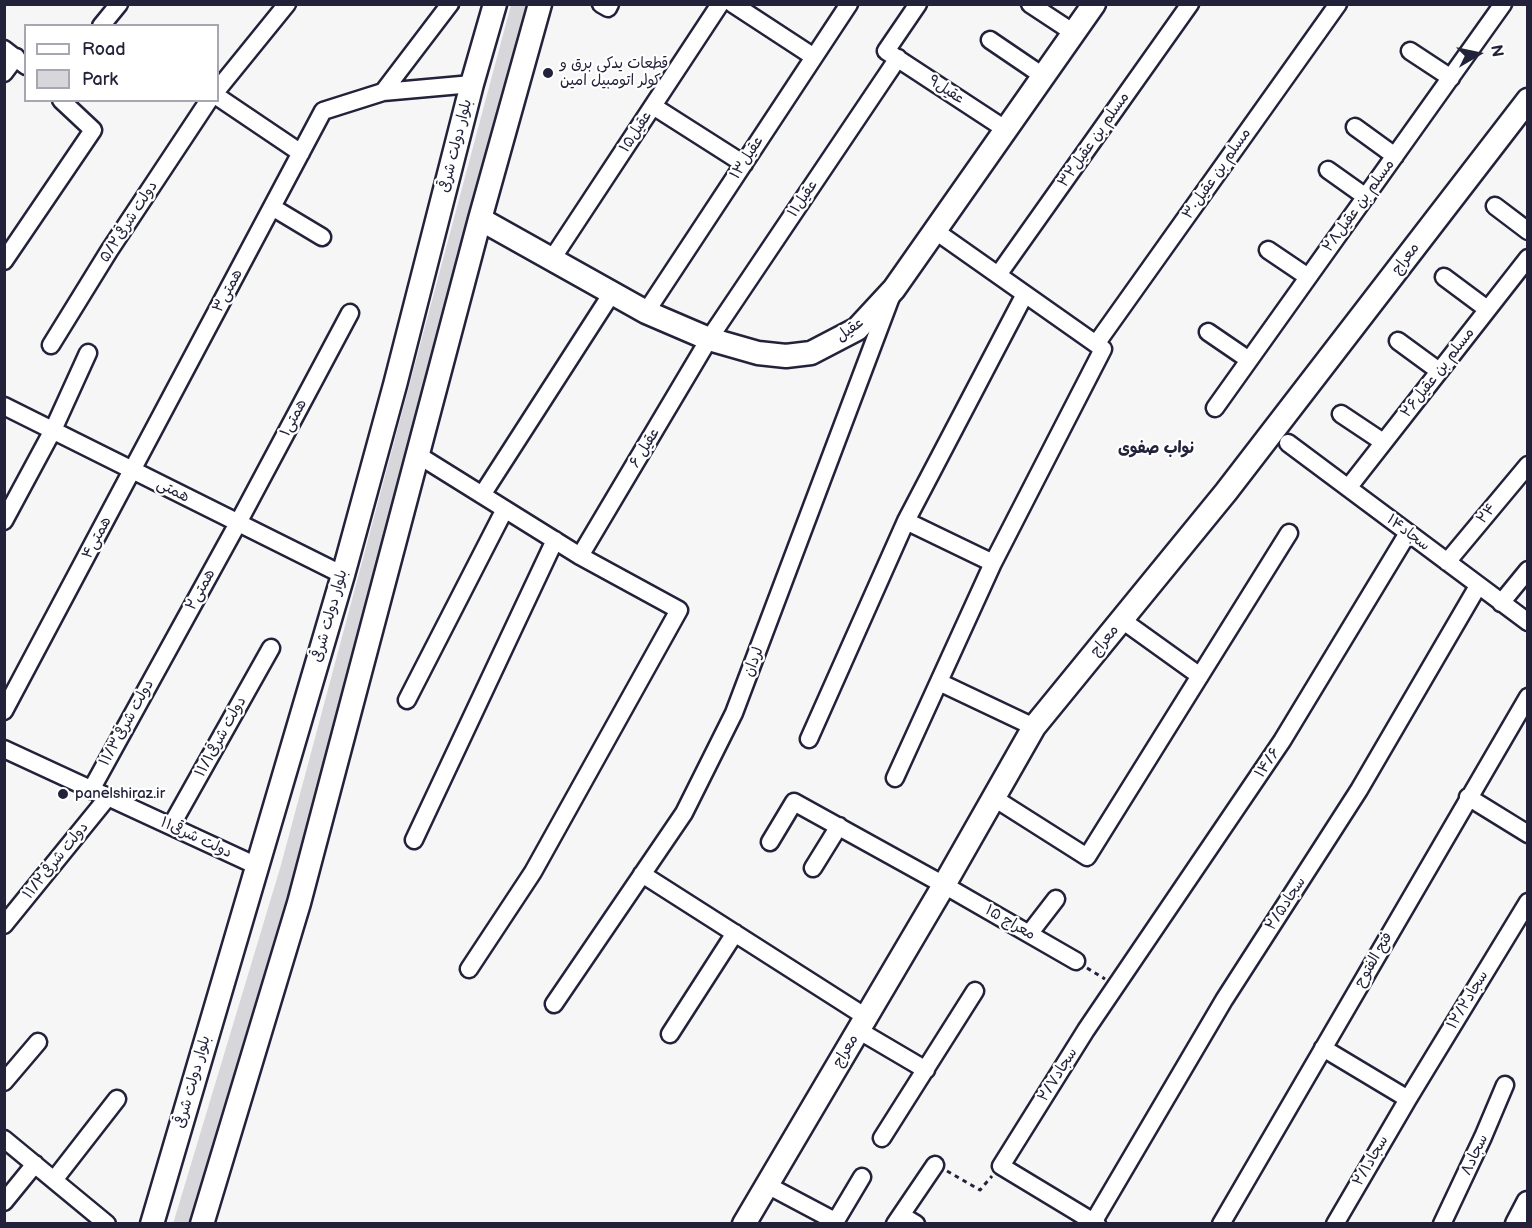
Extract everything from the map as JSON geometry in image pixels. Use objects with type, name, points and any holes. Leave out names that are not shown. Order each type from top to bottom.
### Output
[{"type":"main road","name":"بلوار دولت شرقی","points":[[152,1224],[342,575],[395,385],[472,84],[495,4]]},
{"type":"main road","points":[[202,1224],[299,903],[480,219],[540,4]]},
{"type":"main road","name":"عقیل","points":[[480,219],[646,312],[709,339],[759,353],[786,356],[811,353],[857,329],[894,289],[1094,4]]},
{"type":"main road","name":"معراج","points":[[744,1224],[944,885],[1034,727],[1226,492],[1527,100]]},
{"type":"main road","points":[[1517,1224],[1527,1203]]},
{"type":"street","points":[[103,24],[119,4]]},
{"type":"street","points":[[219,88],[286,4]]},
{"type":"street","points":[[383,92],[450,4]]},
{"type":"street","points":[[601,4],[608,8],[609,4]]},
{"type":"street","name":"عقیل۱۵","points":[[552,260],[720,4]]},
{"type":"street","points":[[733,4],[814,57]]},
{"type":"street","name":"عقیل۱۳","points":[[646,312],[849,4]]},
{"type":"street","name":"عقیل۱۱","points":[[709,339],[892,55],[918,4]]},
{"type":"street","points":[[1030,4],[1074,33]]},
{"type":"street","name":"مسلم بن عقیل۳۲","points":[[998,275],[1190,4]]},
{"type":"street","name":"مسلم بن عقیل۳۰","points":[[1096,344],[1338,4]]},
{"type":"street","name":"مسلم بن عقیل۲۸","points":[[1215,408],[1503,4]]},
{"type":"street","points":[[990,40],[1043,76]]},
{"type":"street","points":[[1410,51],[1451,78]]},
{"type":"street","name":"عقیل۹","points":[[892,55],[1005,129]]},
{"type":"street","points":[[4,73],[15,57]]},
{"type":"street","points":[[383,92],[472,84]]},
{"type":"street","name":"۳همتی","points":[[133,470],[323,111],[383,92]]},
{"type":"street","points":[[219,97],[301,153]]},
{"type":"street","points":[[4,261],[93,130],[63,102]]},
{"type":"street","name":"۵/۲دولت شرقی","points":[[51,345],[109,251],[208,102]]},
{"type":"street","points":[[653,106],[744,164]]},
{"type":"street","points":[[1355,127],[1395,156]]},
{"type":"street","points":[[1329,170],[1366,197]]},
{"type":"street","points":[[1495,206],[1527,231]]},
{"type":"street","points":[[272,207],[322,237]]},
{"type":"street","points":[[895,778],[993,563],[1103,349],[934,230]]},
{"type":"street","points":[[1268,250],[1308,277]]},
{"type":"street","name":"مسلم بن عقیل۲۶","points":[[1348,488],[1527,258]]},
{"type":"street","points":[[1444,277],[1487,309]]},
{"type":"street","name":"لردان","points":[[554,1005],[684,813],[734,713],[894,289]]},
{"type":"street","points":[[482,495],[612,293]]},
{"type":"street","points":[[809,739],[906,521],[1024,294]]},
{"type":"street","name":"۱همتی","points":[[238,523],[350,313]]},
{"type":"street","points":[[1208,332],[1249,360]]},
{"type":"street","name":"عقیل ۶","points":[[580,556],[709,339]]},
{"type":"street","points":[[1398,340],[1439,371]]},
{"type":"street","points":[[4,520],[53,430],[88,353]]},
{"type":"street","name":"همتی","points":[[4,406],[342,575]]},
{"type":"street","points":[[1341,414],[1383,442]]},
{"type":"street","name":"۱۴سجاد","points":[[1288,443],[1527,622]]},
{"type":"street","points":[[418,455],[580,556],[679,610],[532,872],[468,969]]},
{"type":"street","name":"۲۴","points":[[1447,562],[1527,465]]},
{"type":"street","name":"۴همتی","points":[[4,711],[133,470]]},
{"type":"street","points":[[407,700],[504,509]]},
{"type":"street","points":[[906,521],[993,563]]},
{"type":"street","name":"۲همتی","points":[[164,656],[238,523]]},
{"type":"street","name":"۱۴/۶","points":[[1117,986],[1282,741],[1408,532]]},
{"type":"street","points":[[994,798],[1087,857],[1289,533]]},
{"type":"street","points":[[414,840],[555,540]]},
{"type":"street","points":[[1501,603],[1527,570]]},
{"type":"street","name":"۲/۵سجاد","points":[[1096,1222],[1224,1000],[1359,790],[1478,586]]},
{"type":"street","points":[[1122,620],[1200,676]]},
{"type":"street","name":"۱۱/۱دولت شرقی","points":[[171,826],[270,648]]},
{"type":"street","name":"۱۱/۳دولت شرقی","points":[[90,790],[164,656]]},
{"type":"street","points":[[939,682],[1034,727]]},
{"type":"street","name":"فتح الفتوح","points":[[1221,1224],[1527,696]]},
{"type":"street","name":"۱۱دولت شرقی","points":[[4,749],[257,866]]},
{"type":"street","name":"۱۱/۲دولت شرقی","points":[[4,925],[108,797]]},
{"type":"street","points":[[1468,797],[1526,830]]},
{"type":"street","name":"معراج ۱۵","points":[[770,842],[794,802],[1076,961]]},
{"type":"street","points":[[813,868],[839,826]]},
{"type":"street","points":[[642,874],[735,933],[926,1070]]},
{"type":"street","points":[[1029,934],[1056,899]]},
{"type":"street","name":"۱۲/۲سجاد","points":[[1408,1099],[1527,902]]},
{"type":"street","points":[[670,1034],[735,933]]},
{"type":"street","name":"سجاد۲/۷","points":[[1001,1166],[1086,1030],[1117,986]]},
{"type":"street","points":[[882,1138],[975,991]]},
{"type":"street","points":[[4,1082],[38,1042]]},
{"type":"street","points":[[1323,1048],[1408,1099]]},
{"type":"street","name":"۸سجاد","points":[[1442,1224],[1484,1137],[1505,1085]]},
{"type":"street","points":[[54,1180],[117,1098]]},
{"type":"street","name":"۲/۱سجاد","points":[[1335,1224],[1408,1099]]},
{"type":"street","points":[[4,1139],[107,1224]]},
{"type":"street","points":[[4,1202],[35,1164]]},
{"type":"street","points":[[916,1224],[898,1219],[935,1165]]},
{"type":"street","points":[[1001,1166],[1096,1222]]},
{"type":"street","points":[[767,1185],[835,1222],[861,1177]]},
{"type":"path","points":[[1076,961],[1117,986]]},
{"type":"path","points":[[935,1165],[980,1190],[1001,1166]]},
{"type":"green space","points":[[511,5],[526,5],[297,863],[189,1223],[173,1224],[281,865]]},
{"type":"place","name":"قطعات یدکی برق و کولر اتومبیل امین","points":[[548,73]]},
{"type":"place","name":"panelshiraz.ir","points":[[63,794]]},
{"type":"district","name":"نواب صفوی","points":[[1156,449]]}]
